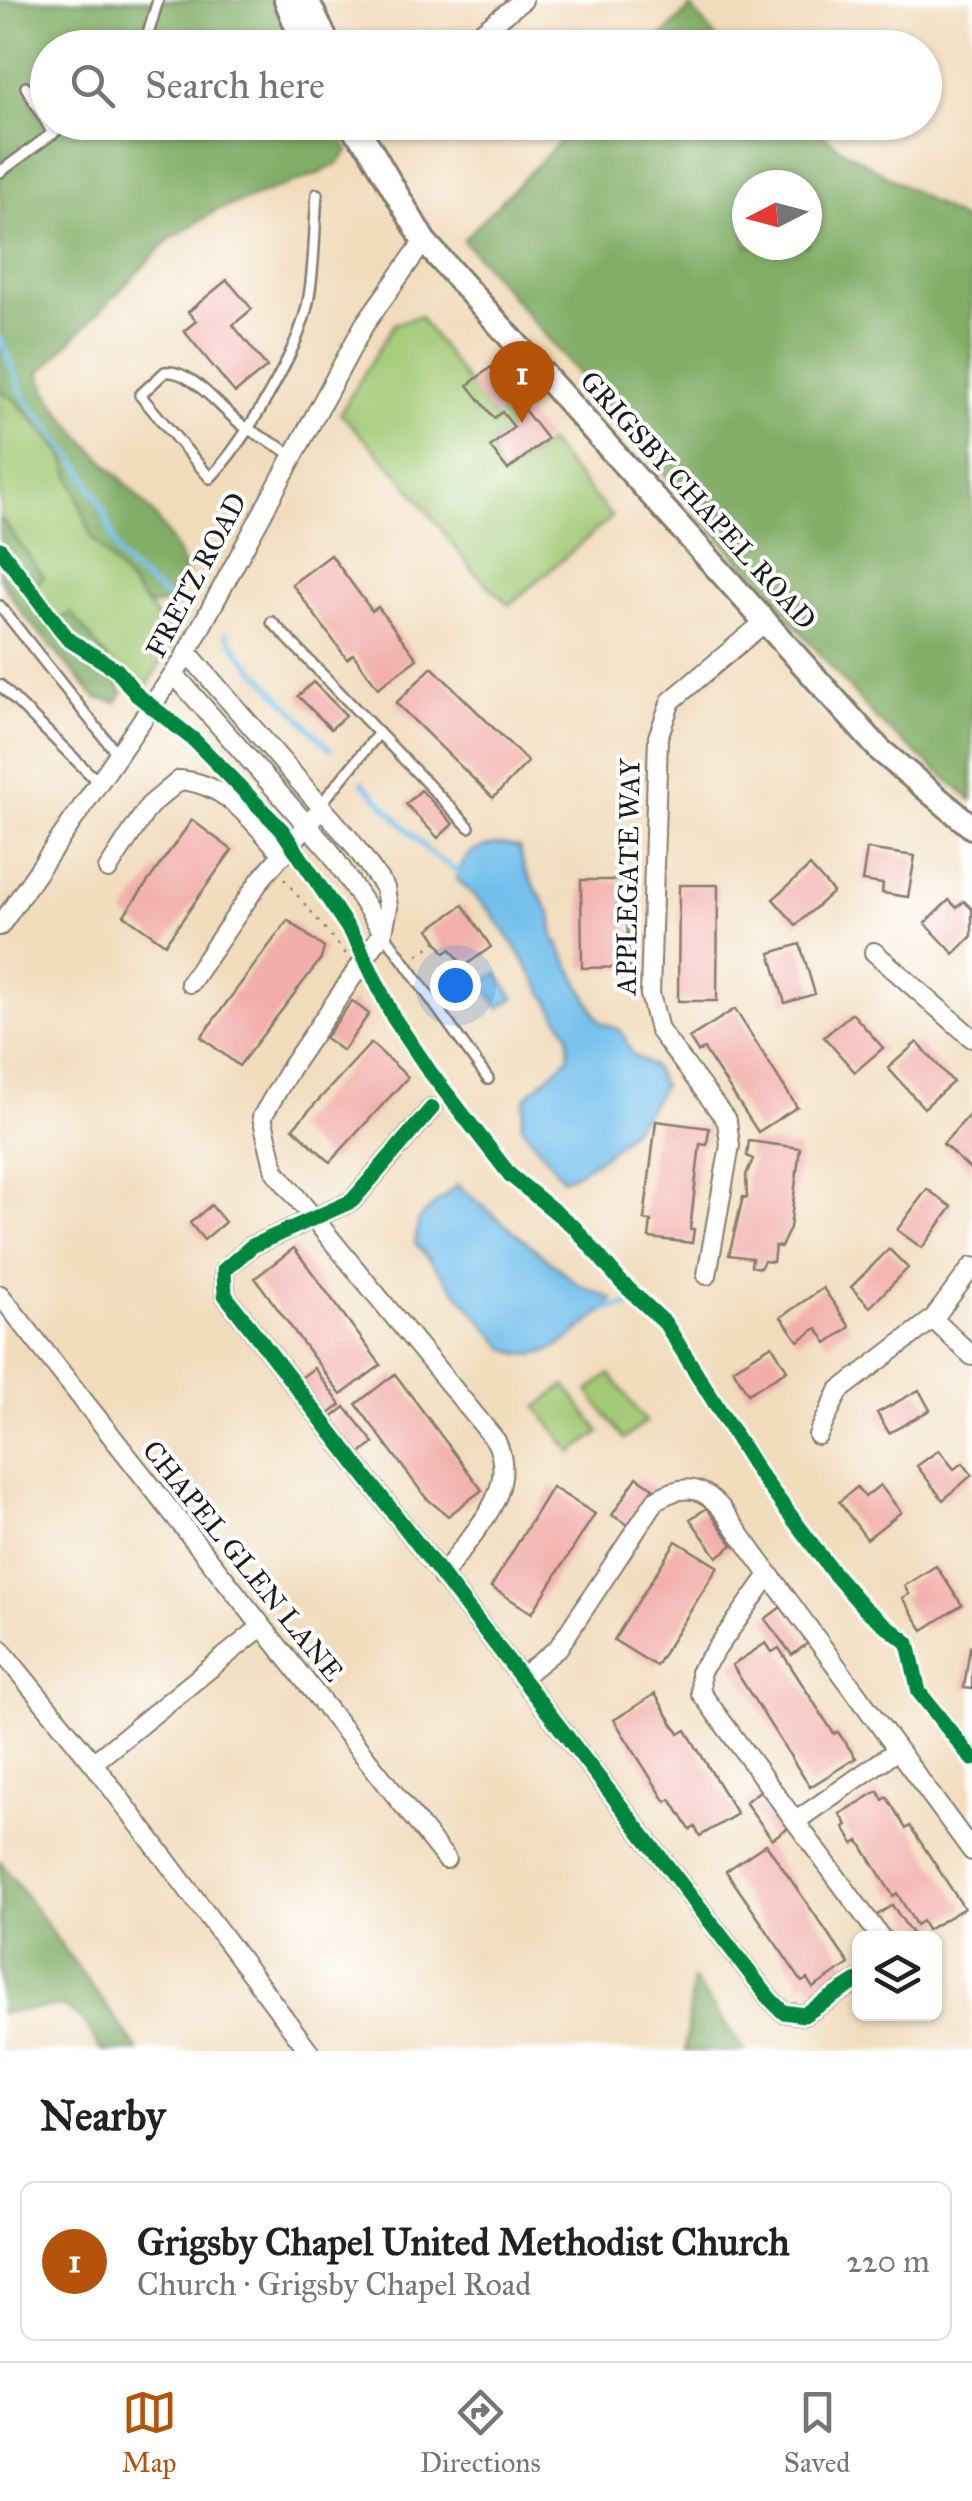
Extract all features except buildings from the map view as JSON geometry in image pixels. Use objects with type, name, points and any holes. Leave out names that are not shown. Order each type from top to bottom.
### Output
[{"type":"street","points":[[286,0],[298,30]]},
{"type":"street","points":[[307,0],[321,30]]},
{"type":"street","points":[[486,30],[523,0]]},
{"type":"street","name":"GRIGSBY CHAPEL ROAD","points":[[369,140],[424,241],[880,750],[972,827]]},
{"type":"street","name":"FRETZ ROAD","points":[[0,926],[188,652],[364,326],[424,241]]},
{"type":"street","name":"APPLEGATE WAY","points":[[707,1275],[730,1144],[727,1121],[659,1030],[650,994],[658,737],[671,701],[767,620]]},
{"type":"street","points":[[188,652],[386,888],[388,907],[383,932],[308,1041],[262,1117],[275,1172],[496,1441],[506,1461],[506,1478],[492,1508],[442,1577]]},
{"type":"street","points":[[174,674],[310,826],[383,932]]},
{"type":"street","points":[[237,744],[254,729]]},
{"type":"street","points":[[108,869],[148,806],[180,780],[208,782],[235,802],[278,861]]},
{"type":"street","points":[[190,984],[278,861],[310,826],[320,806]]},
{"type":"street","points":[[874,952],[972,1038]]},
{"type":"street","points":[[432,1108],[352,1200],[239,1253],[224,1270],[222,1285],[232,1306],[783,2012],[796,2016],[814,2011],[852,1985]]},
{"type":"street","points":[[818,1435],[839,1391],[933,1319],[972,1267]]},
{"type":"street","name":"CHAPEL GLEN LANE","points":[[0,1295],[446,1858]]},
{"type":"street","points":[[933,1319],[972,1356]]},
{"type":"street","points":[[522,1677],[558,1648],[656,1500],[672,1490],[700,1489],[769,1575],[972,1851]]},
{"type":"street","points":[[769,1575],[700,1672],[701,1693],[876,1931]]},
{"type":"street","points":[[93,1763],[260,1628]]},
{"type":"street","points":[[0,1648],[93,1763],[310,2051]]},
{"type":"street","points":[[796,1821],[896,1752]]},
{"type":"lane","points":[[149,30],[158,0]]},
{"type":"lane","points":[[26,87],[30,94]]},
{"type":"lane","points":[[0,172],[45,140]]},
{"type":"lane","points":[[292,454],[248,429],[228,416],[183,374],[164,372],[140,395],[210,478],[237,450],[248,429],[308,306],[317,194]]},
{"type":"lane","points":[[0,606],[118,755]]},
{"type":"lane","points":[[272,622],[469,827]]},
{"type":"lane","points":[[0,685],[99,783]]},
{"type":"lane","points":[[320,806],[327,792],[379,734]]},
{"type":"lane","points":[[383,932],[488,1079]]},
{"type":"path","points":[[278,861],[364,964]]},
{"type":"path","points":[[346,924],[364,964]]},
{"type":"path","points":[[404,965],[437,941]]},
{"type":"green space","points":[[0,0],[273,0],[288,30],[30,30],[30,140],[342,140],[348,151],[337,164],[320,173],[215,211],[169,240],[39,374],[73,427],[138,497],[175,547],[187,576],[168,602],[148,606],[92,538],[62,452],[16,401],[0,390]]},
{"type":"green space","points":[[691,7],[709,30],[669,30]]},
{"type":"green space","points":[[561,140],[830,140],[972,226],[972,800],[877,720],[463,240]]},
{"type":"green space","points":[[419,316],[493,417],[502,412],[514,427],[490,447],[501,477],[548,443],[612,517],[509,605],[473,571],[403,479],[340,413],[394,324]]},
{"type":"green space","points":[[0,390],[16,401],[62,452],[92,538],[166,628],[178,635],[142,694],[113,666],[71,613],[52,627],[26,591],[44,577],[0,517]]},
{"type":"green space","points":[[0,517],[44,577],[26,592],[52,626],[71,613],[102,652],[123,693],[117,702],[96,698],[23,614],[0,578]]},
{"type":"green space","points":[[610,1374],[646,1422],[624,1439],[588,1391]]},
{"type":"green space","points":[[565,1385],[600,1432],[572,1453],[537,1407]]},
{"type":"green space","points":[[0,1861],[139,2051],[101,2051],[85,2023],[64,2006],[0,2013]]},
{"type":"green space","points":[[693,1979],[745,2051],[685,2051]]},
{"type":"water","points":[[501,844],[519,847],[524,868],[551,914],[554,937],[600,1022],[621,1031],[633,1055],[652,1066],[663,1086],[620,1141],[594,1162],[563,1179],[521,1125],[526,1097],[569,1057],[568,1033],[491,912],[456,878],[472,853]]},
{"type":"water","points":[[497,973],[514,998],[499,1008],[482,983]]},
{"type":"water","points":[[457,1185],[579,1285],[613,1299],[607,1309],[548,1351],[521,1354],[506,1349],[415,1243],[419,1219]]},
{"type":"waterway","points":[[0,338],[25,399],[80,466],[103,509],[119,555],[130,569],[178,606]]},
{"type":"waterway","points":[[226,633],[241,655],[330,749]]},
{"type":"waterway","points":[[362,782],[430,853],[458,872]]},
{"type":"waterway","points":[[607,1309],[646,1302]]},
{"type":"cycle path","points":[[0,549],[68,639],[117,670],[137,695],[194,740],[282,830],[356,940],[393,1017],[430,1072],[510,1175],[575,1228],[621,1282],[665,1323],[758,1472],[832,1571],[865,1609],[908,1643],[919,1692],[972,1759]]},
{"type":"cycle path","points":[[432,1108],[352,1201],[252,1246],[224,1270],[225,1295],[770,1999],[783,2012],[804,2015],[852,1984]]},
{"type":"place","name":"Grigsby Chapel United Methodist Church","points":[[522,423]]}]
